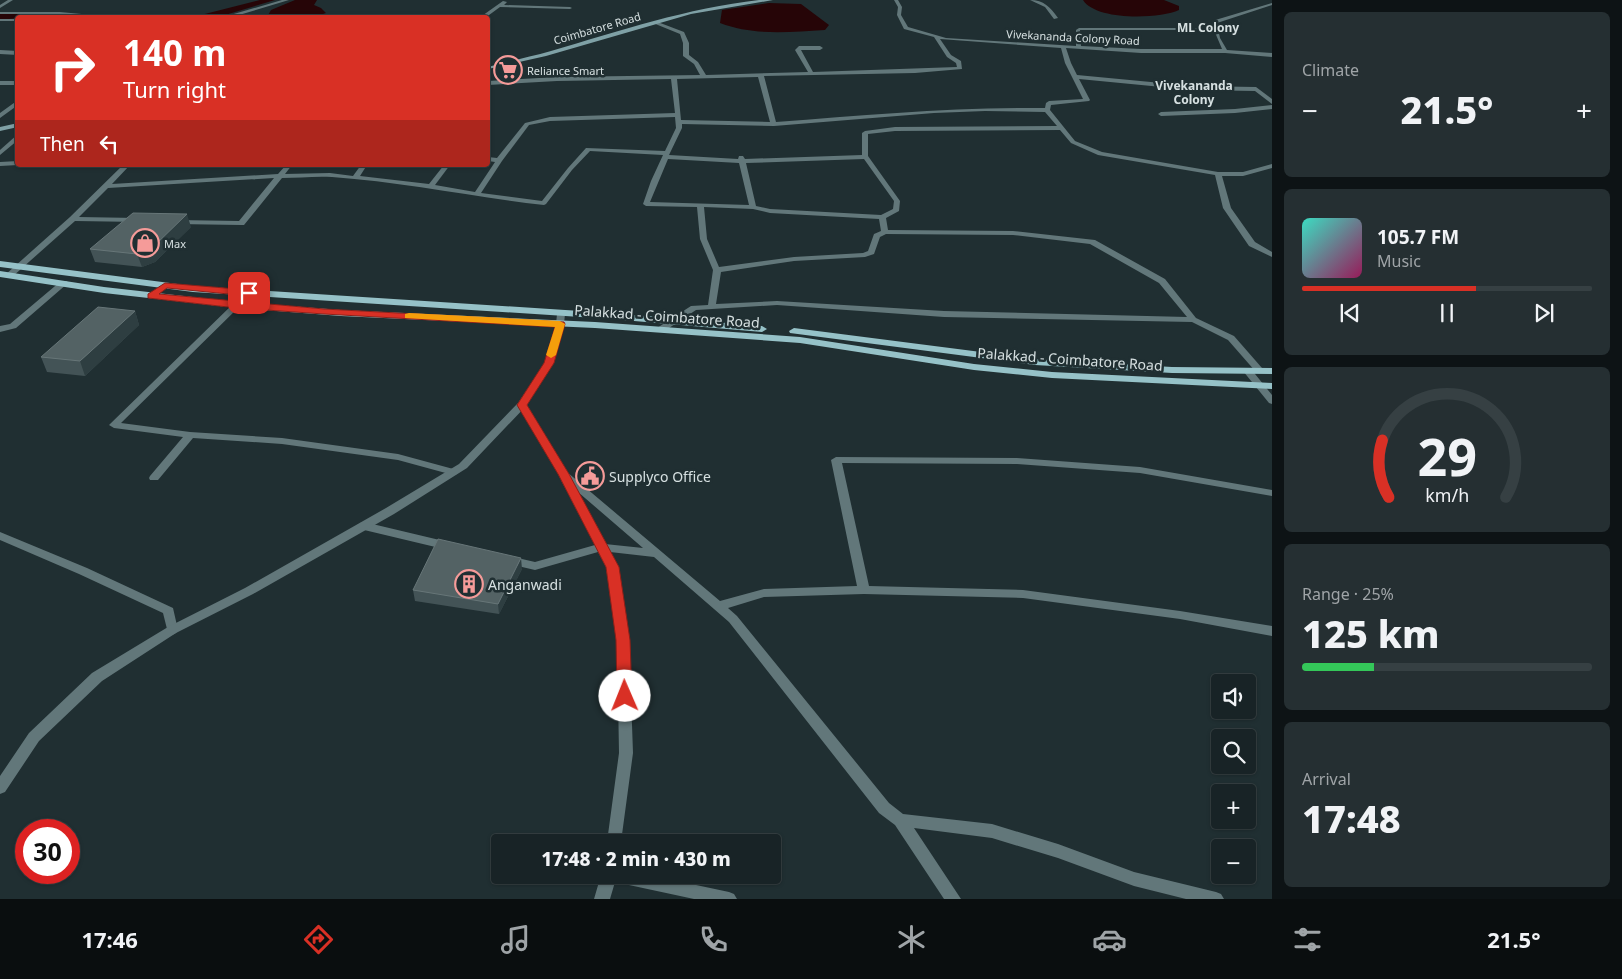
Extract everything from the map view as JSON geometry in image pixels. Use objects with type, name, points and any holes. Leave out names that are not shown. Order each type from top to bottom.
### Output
[{"type":"main road","name":"Coimbatore Road","points":[[490,68],[720,6],[771,0]]},
{"type":"main road","points":[[0,129],[15,126]]},
{"type":"main road","name":"Palakkad - Coimbatore Road","points":[[0,264],[165,286],[561,319],[660,330],[800,340],[974,367],[1052,375],[1272,386]]},
{"type":"main road","name":"Palakkad - Coimbatore Road","points":[[4,275],[151,296],[237,305],[675,322],[804,332],[1035,362],[1172,370],[1272,371]]},
{"type":"main road","points":[[151,296],[165,286]]},
{"type":"street","points":[[0,7],[11,0]]},
{"type":"street","points":[[233,15],[287,0]]},
{"type":"street","points":[[486,15],[508,0]]},
{"type":"street","name":"Vivekananda Colony Road","points":[[896,0],[900,7],[898,15],[906,28],[936,37],[1140,51],[1225,51],[1272,55]]},
{"type":"street","points":[[1032,0],[1047,6],[1056,18]]},
{"type":"street","points":[[1225,51],[1215,29],[1214,22],[1272,4]]},
{"type":"street","points":[[500,6],[570,8]]},
{"type":"street","points":[[0,13],[85,15]]},
{"type":"street","points":[[0,20],[15,20]]},
{"type":"street","points":[[655,22],[682,33],[686,43],[686,56],[696,63],[704,76]]},
{"type":"street","points":[[1079,47],[1079,29],[1215,29]]},
{"type":"street","points":[[490,83],[557,79],[761,76],[960,68],[959,62],[949,56],[936,37]]},
{"type":"street","points":[[1046,110],[1049,103],[1087,100],[1077,77],[1068,63],[1063,46]]},
{"type":"street","points":[[812,74],[798,50],[820,48]]},
{"type":"street","points":[[0,52],[15,54]]},
{"type":"street","points":[[761,76],[774,124]]},
{"type":"street","points":[[106,186],[330,175],[431,186],[544,203],[588,149],[666,155],[741,159],[865,157],[869,160],[897,202],[897,210],[882,218],[770,211],[753,207],[646,204],[666,155],[679,128],[676,115],[674,77]]},
{"type":"street","points":[[1077,77],[1193,88],[1256,89],[1272,102]]},
{"type":"street","points":[[0,83],[15,83]]},
{"type":"street","points":[[0,116],[15,104]]},
{"type":"street","points":[[1161,114],[1235,111],[1272,107]]},
{"type":"street","points":[[678,122],[774,124],[934,111],[985,109],[1046,110],[1073,142],[1100,154],[1218,174],[1243,174],[1272,166]]},
{"type":"street","points":[[477,194],[499,160],[527,124],[550,119],[676,115]]},
{"type":"street","points":[[865,157],[865,133],[895,129],[1061,128]]},
{"type":"street","points":[[0,152],[15,139]]},
{"type":"street","points":[[490,159],[499,160]]},
{"type":"street","points":[[741,159],[753,207]]},
{"type":"street","points":[[0,164],[15,163]]},
{"type":"street","points":[[4,275],[18,267],[126,167]]},
{"type":"street","points":[[172,221],[241,223],[288,167]]},
{"type":"street","points":[[355,178],[363,167]]},
{"type":"street","points":[[431,186],[445,167]]},
{"type":"street","points":[[1218,174],[1227,208],[1252,244],[1272,255]]},
{"type":"street","points":[[700,206],[701,234],[707,254],[717,270],[712,306]]},
{"type":"street","points":[[73,218],[142,220]]},
{"type":"street","points":[[882,218],[885,232]]},
{"type":"street","points":[[717,270],[794,259],[865,255],[871,252],[877,236],[885,232],[1013,233],[1092,242],[1162,281],[1193,320]]},
{"type":"street","points":[[0,329],[13,326],[64,283]]},
{"type":"street","points":[[660,330],[694,308],[777,303],[944,314],[1193,320],[1231,338],[1253,370],[1260,386],[1272,401]]},
{"type":"street","points":[[237,305],[114,425],[190,435],[282,441],[398,457],[453,472]]},
{"type":"street","points":[[2,782],[34,737],[97,677],[172,630],[249,591],[364,526],[463,466],[522,405],[549,363],[561,319]]},
{"type":"street","points":[[522,405],[563,474],[612,567],[623,640],[626,753],[615,834]]},
{"type":"street","points":[[154,478],[190,435]]},
{"type":"street","points":[[864,590],[836,460],[1017,461],[1130,470],[1272,493]]},
{"type":"street","points":[[563,474],[733,619],[884,808],[900,820],[953,899]]},
{"type":"street","points":[[364,526],[459,548]]},
{"type":"street","points":[[0,536],[169,611],[172,630]]},
{"type":"street","points":[[497,557],[535,566],[601,547],[657,554]]},
{"type":"street","points":[[718,606],[764,593],[864,590],[1023,594],[1180,615],[1272,631]]},
{"type":"street","points":[[900,820],[992,831],[1058,850],[1134,879],[1216,899]]},
{"type":"street","points":[[602,899],[606,884]]},
{"type":"street","points":[[658,884],[729,899]]},
{"type":"shaded area","points":[[295,0],[317,0],[314,5],[326,13],[320,15],[268,15],[271,10]]},
{"type":"shaded area","points":[[1083,0],[1164,0],[1179,6],[1179,10],[1157,15],[1114,15],[1090,7]]},
{"type":"shaded area","points":[[769,3],[801,4],[829,25],[825,30],[772,32],[746,30],[720,23],[722,10]]},
{"type":"building","points":[[133,213],[187,214],[151,249],[137,254],[90,249]]},
{"type":"building","points":[[98,307],[135,311],[80,361],[41,357]]},
{"type":"building","name":"Anganwadi","points":[[438,539],[521,558],[498,604],[413,590]]},
{"type":"waterway","points":[[214,15],[271,0]]},
{"type":"waterway","points":[[0,17],[15,15]]},
{"type":"slow traffic","points":[[409,316],[560,324],[551,355]]},
{"type":"place","name":"Reliance Smart","points":[[508,70]]},
{"type":"place","name":"Max","points":[[145,243]]},
{"type":"place","name":"Supplyco Office","points":[[590,476]]},
{"type":"place","name":"Anganwadi","points":[[469,584]]},
{"type":"district","name":"ML Colony","points":[[1208,27]]},
{"type":"district","name":"Vivekananda Colony","points":[[1194,92]]},
{"type":"route","points":[[249,293],[165,286],[151,296],[324,312],[560,324],[549,363],[522,405],[563,474],[612,567],[623,640],[625,696]]}]
